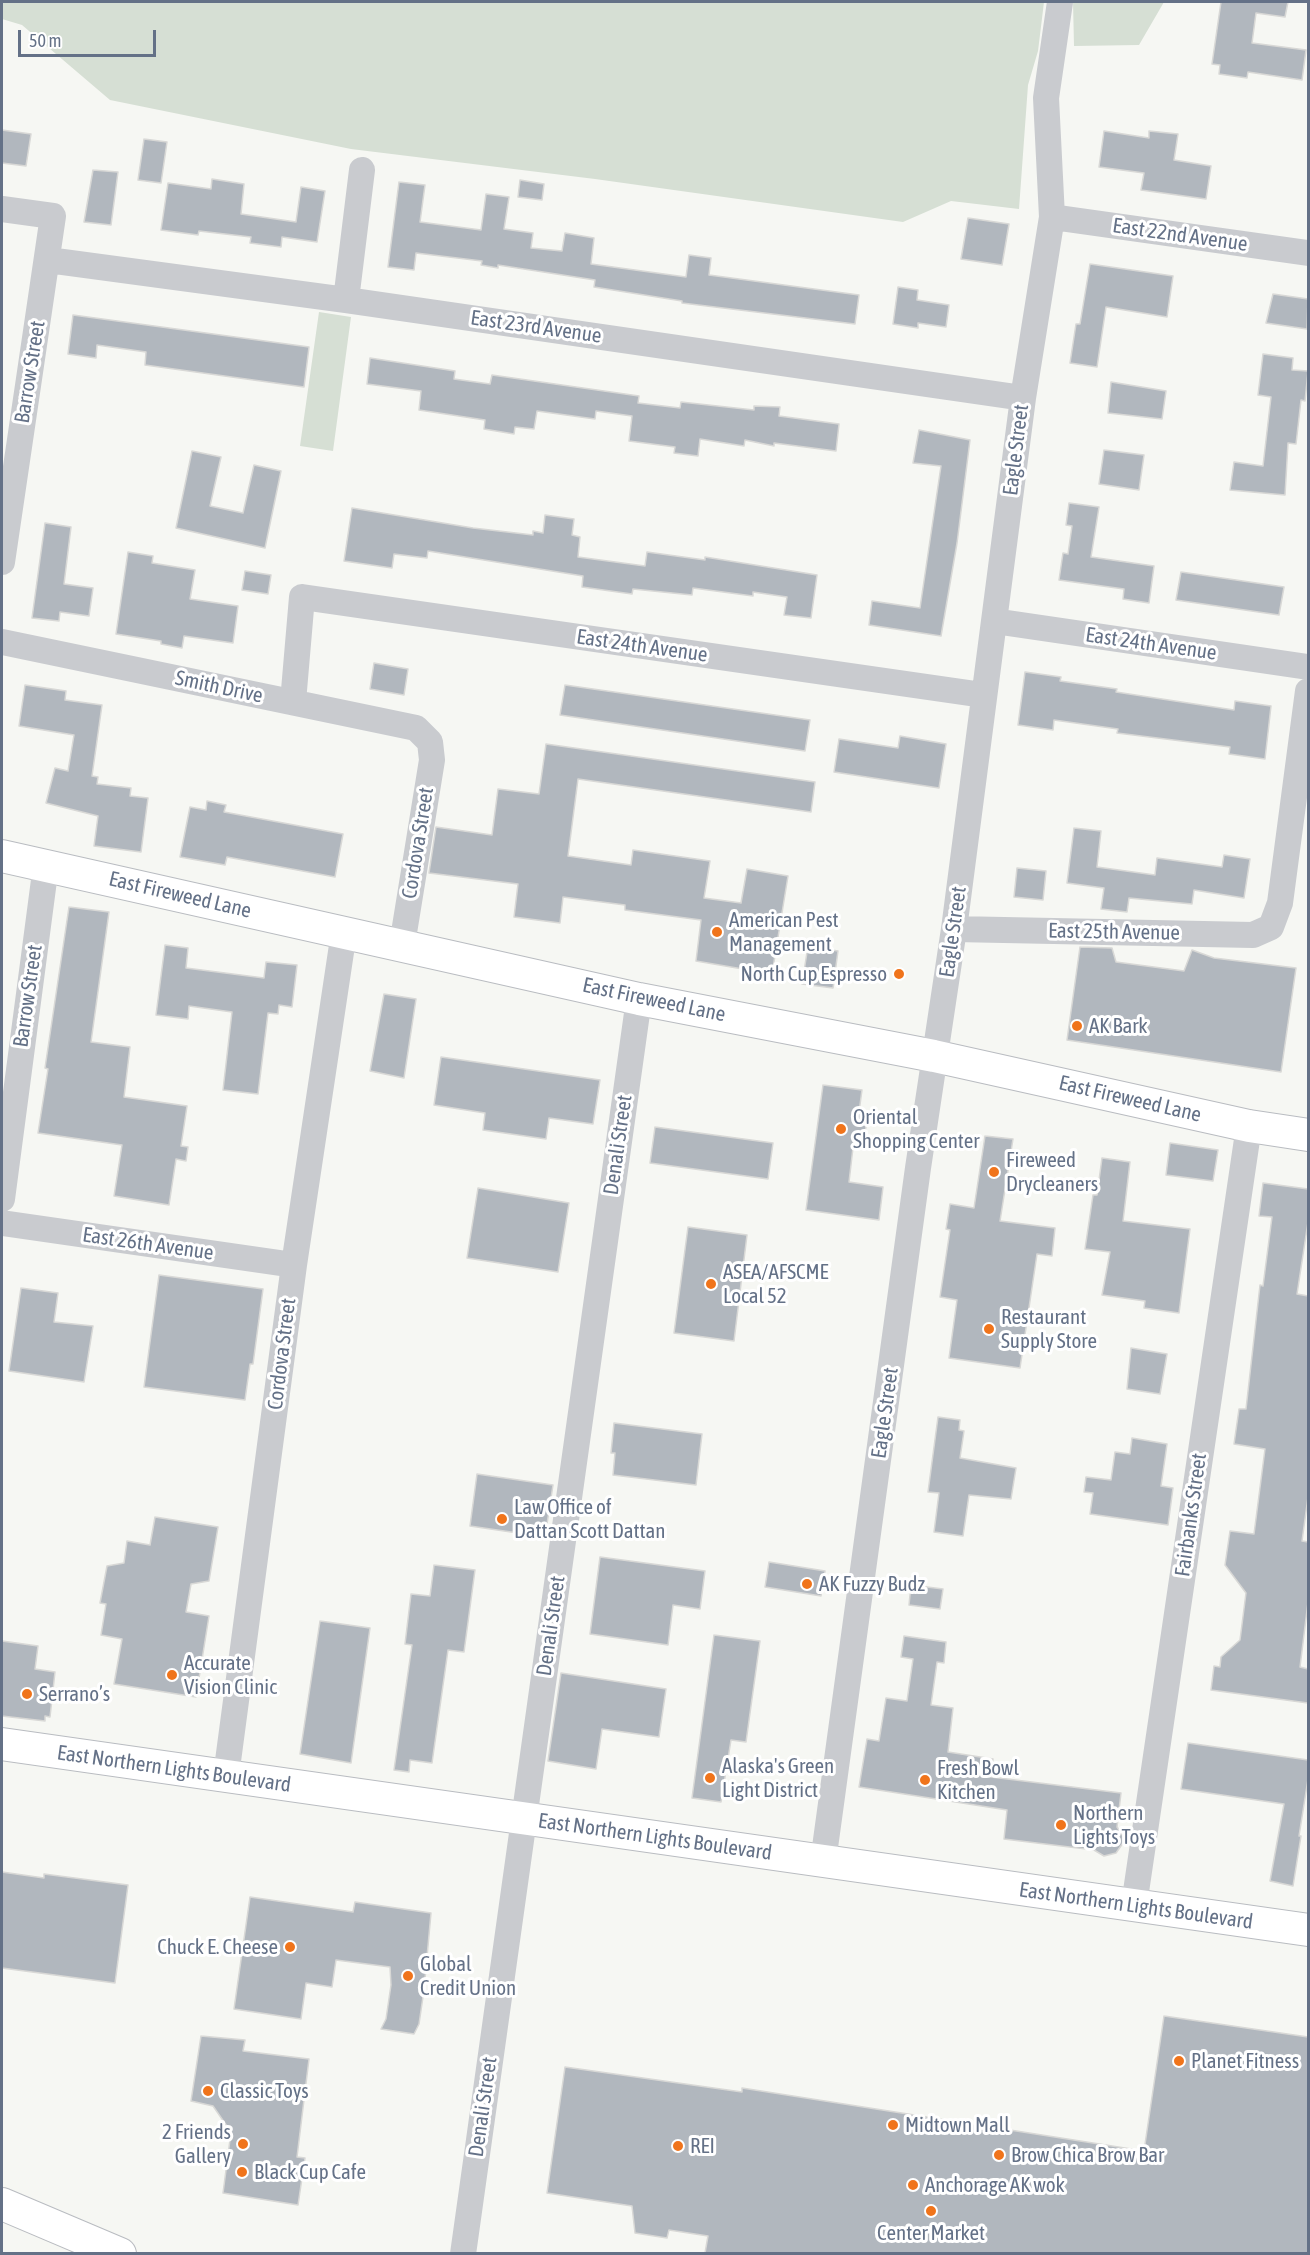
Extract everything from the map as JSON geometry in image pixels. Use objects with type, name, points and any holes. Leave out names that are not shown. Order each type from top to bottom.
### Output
[{"type":"main road","name":"East Fireweed Lane","points":[[2,856],[639,999],[934,1056],[1249,1126],[1308,1135]]},
{"type":"main road","name":"East Northern Lights Boulevard","points":[[2,1744],[1308,1930]]},
{"type":"main road","points":[[2,2204],[120,2253]]},
{"type":"street","name":"Eagle Street","points":[[823,1862],[934,1056],[954,929],[1023,398],[1052,217],[1046,98],[1060,2]]},
{"type":"street","points":[[346,300],[362,170]]},
{"type":"street","name":"Barrow Street","points":[[2,209],[53,216],[48,260],[6,500],[2,562]]},
{"type":"street","name":"East 22nd Avenue","points":[[1052,217],[1308,253]]},
{"type":"street","name":"East 23rd Avenue","points":[[48,260],[346,300],[1023,398]]},
{"type":"street","name":"East 24th Avenue","points":[[293,702],[302,597],[983,695]]},
{"type":"street","name":"East 24th Avenue","points":[[994,621],[1308,668]]},
{"type":"street","name":"Smith Drive","points":[[2,642],[416,728],[430,742]]},
{"type":"street","name":"East 25th Avenue","points":[[954,929],[1253,935],[1271,927],[1280,903],[1308,691]]},
{"type":"street","name":"Cordova Street","points":[[402,945],[432,760],[430,742]]},
{"type":"street","name":"Barrow Street","points":[[2,1199],[46,865]]},
{"type":"street","name":"Cordova Street","points":[[226,1776],[294,1264],[344,932]]},
{"type":"street","name":"Denali Street","points":[[463,2253],[639,999]]},
{"type":"street","name":"Fairbanks Street","points":[[1134,1905],[1249,1126]]},
{"type":"street","name":"East 26th Avenue","points":[[2,1223],[294,1264]]},
{"type":"shaded area","points":[[2,2],[1044,2],[1038,51],[1028,85],[1019,209],[951,201],[903,222],[595,179],[351,149],[110,100],[22,25],[2,19]]},
{"type":"shaded area","points":[[1073,2],[1164,2],[1139,45],[1074,46]]},
{"type":"shaded area","points":[[319,312],[351,317],[333,451],[300,446]]},
{"type":"building","points":[[1221,2],[1288,2],[1285,17],[1256,13],[1252,43],[1306,50],[1302,80],[1248,72],[1247,78],[1219,74],[1220,65],[1212,64]]},
{"type":"building","points":[[2,130],[31,134],[26,166],[2,163]]},
{"type":"building","points":[[1104,131],[1149,138],[1149,131],[1178,134],[1174,160],[1211,166],[1206,199],[1141,190],[1144,173],[1099,167]]},
{"type":"building","points":[[144,139],[167,142],[161,183],[138,180]]},
{"type":"building","points":[[93,170],[118,172],[111,225],[84,222]]},
{"type":"building","points":[[212,179],[244,184],[241,214],[296,222],[301,187],[325,191],[317,242],[282,237],[281,247],[250,243],[251,237],[199,231],[198,235],[161,230],[168,183],[211,189]]},
{"type":"building","points":[[520,180],[544,184],[542,200],[518,197]]},
{"type":"building","points":[[399,182],[425,185],[420,222],[481,230],[486,194],[509,197],[504,229],[533,233],[531,248],[562,251],[565,233],[594,238],[591,264],[686,277],[689,255],[711,258],[709,275],[859,295],[855,324],[682,303],[682,301],[594,287],[595,280],[498,265],[498,268],[481,265],[482,261],[416,253],[414,270],[388,267]]},
{"type":"building","points":[[968,218],[1009,224],[1002,265],[961,259]]},
{"type":"building","points":[[1090,264],[1173,276],[1167,317],[1106,307],[1097,367],[1070,363],[1076,324],[1080,324]]},
{"type":"building","points":[[898,287],[918,290],[917,300],[949,305],[946,327],[918,323],[918,328],[893,324]]},
{"type":"building","points":[[1273,294],[1308,299],[1307,329],[1266,323]]},
{"type":"building","points":[[73,315],[309,347],[304,387],[145,365],[146,352],[97,345],[96,358],[68,354]]},
{"type":"building","points":[[1263,354],[1293,358],[1292,370],[1308,371],[1305,401],[1301,400],[1296,444],[1288,443],[1285,495],[1230,490],[1234,462],[1263,466],[1271,397],[1258,395]]},
{"type":"building","points":[[370,358],[455,371],[454,379],[490,384],[492,375],[639,396],[638,403],[680,408],[681,402],[754,410],[754,406],[780,407],[779,416],[839,424],[836,451],[774,443],[774,446],[745,440],[744,446],[700,439],[698,456],[674,453],[675,447],[629,441],[632,416],[596,411],[595,419],[537,411],[534,429],[515,427],[514,434],[484,429],[485,420],[419,410],[421,391],[367,384]]},
{"type":"building","points":[[1111,382],[1166,391],[1162,419],[1108,413]]},
{"type":"building","points":[[919,430],[970,440],[957,543],[941,636],[869,625],[872,601],[920,608],[941,466],[913,463]]},
{"type":"building","points":[[1104,450],[1144,455],[1139,490],[1099,484]]},
{"type":"building","points":[[192,451],[221,457],[210,506],[243,513],[254,465],[281,471],[265,548],[176,528]]},
{"type":"building","points":[[1069,503],[1099,507],[1091,557],[1154,566],[1149,603],[1123,599],[1124,589],[1059,580],[1063,553],[1068,554],[1072,526],[1066,525]]},
{"type":"building","points":[[352,508],[473,528],[533,535],[533,531],[543,533],[545,515],[574,519],[572,535],[580,537],[578,557],[645,566],[647,552],[705,560],[705,557],[817,575],[811,618],[784,615],[787,597],[753,592],[753,596],[693,588],[692,595],[633,589],[632,594],[582,587],[583,576],[428,551],[427,558],[394,554],[392,568],[344,561]]},
{"type":"building","points":[[45,523],[71,527],[64,584],[93,588],[89,616],[60,612],[59,621],[32,618]]},
{"type":"building","points":[[128,552],[153,556],[152,563],[195,570],[190,599],[238,606],[233,643],[184,636],[182,648],[161,644],[161,641],[116,634]]},
{"type":"building","points":[[245,571],[271,575],[268,594],[242,590]]},
{"type":"building","points":[[1181,572],[1284,587],[1279,615],[1176,600]]},
{"type":"building","points":[[374,663],[408,669],[404,695],[370,689]]},
{"type":"building","points":[[1025,672],[1061,677],[1060,681],[1117,689],[1116,692],[1234,710],[1235,701],[1271,706],[1265,759],[1229,754],[1230,747],[1117,733],[1118,729],[1054,720],[1053,730],[1018,725]]},
{"type":"building","points":[[25,685],[66,691],[65,700],[102,705],[92,776],[98,777],[97,784],[131,788],[130,796],[148,798],[141,852],[94,846],[98,816],[46,803],[55,768],[68,771],[74,735],[19,726]]},
{"type":"building","points":[[565,685],[810,720],[805,751],[560,715]]},
{"type":"building","points":[[900,736],[946,744],[939,788],[834,772],[839,739],[898,748]]},
{"type":"building","points":[[546,744],[815,782],[811,812],[578,779],[568,856],[631,865],[633,850],[710,861],[704,898],[741,903],[747,869],[788,876],[772,974],[696,961],[701,920],[625,910],[625,905],[563,897],[560,923],[514,917],[518,884],[429,873],[436,827],[492,835],[498,789],[539,794]]},
{"type":"building","points":[[207,801],[226,805],[224,812],[343,834],[335,877],[227,857],[225,865],[180,857],[190,807],[206,810]]},
{"type":"building","points":[[1074,828],[1101,831],[1097,867],[1155,875],[1157,858],[1222,867],[1224,855],[1250,859],[1244,898],[1194,890],[1192,904],[1129,898],[1127,912],[1101,909],[1104,888],[1067,883]]},
{"type":"building","points":[[1017,868],[1046,871],[1043,900],[1014,897]]},
{"type":"building","points":[[69,907],[109,912],[91,1042],[130,1047],[124,1097],[187,1106],[181,1146],[188,1147],[186,1161],[176,1159],[169,1205],[114,1196],[122,1145],[38,1133],[48,1069],[45,1068]]},
{"type":"building","points":[[165,945],[188,948],[186,968],[264,978],[266,962],[297,965],[292,1007],[279,1005],[278,1014],[268,1013],[258,1094],[223,1090],[232,1012],[189,1006],[188,1019],[156,1015]]},
{"type":"building","points":[[808,946],[838,951],[833,988],[802,984]]},
{"type":"building","points":[[1080,947],[1112,948],[1116,962],[1184,971],[1192,950],[1214,958],[1296,968],[1281,1072],[1067,1040]]},
{"type":"building","points":[[384,994],[416,999],[404,1078],[370,1071]]},
{"type":"building","points":[[441,1057],[600,1080],[593,1124],[549,1118],[546,1139],[483,1130],[485,1113],[434,1105]]},
{"type":"building","points":[[823,1085],[862,1090],[859,1112],[868,1113],[864,1140],[854,1139],[849,1182],[883,1187],[879,1220],[806,1210]]},
{"type":"building","points":[[655,1127],[773,1143],[768,1179],[650,1163]]},
{"type":"building","points":[[985,1136],[1013,1139],[1000,1221],[1055,1228],[1052,1256],[1037,1254],[1020,1368],[949,1358],[957,1300],[940,1297],[950,1230],[946,1229],[950,1204],[974,1208]]},
{"type":"building","points":[[1170,1143],[1218,1150],[1213,1181],[1166,1175]]},
{"type":"building","points":[[1102,1158],[1130,1162],[1123,1221],[1190,1229],[1179,1313],[1144,1308],[1145,1301],[1102,1295],[1110,1252],[1085,1249],[1093,1195],[1097,1195]]},
{"type":"building","points":[[1263,1183],[1308,1189],[1308,1222],[1297,1294],[1308,1296],[1308,1497],[1302,1541],[1308,1542],[1308,1602],[1300,1667],[1308,1669],[1308,1703],[1211,1690],[1214,1666],[1220,1667],[1221,1657],[1240,1640],[1246,1593],[1225,1565],[1230,1531],[1254,1534],[1265,1449],[1234,1444],[1239,1409],[1246,1409],[1260,1285],[1263,1286],[1272,1217],[1259,1216]]},
{"type":"building","points":[[478,1188],[569,1203],[558,1272],[467,1258]]},
{"type":"building","name":"ASEA/AFSCME Local 52","points":[[688,1227],[747,1235],[734,1341],[674,1333]]},
{"type":"building","points":[[159,1275],[263,1289],[253,1364],[250,1364],[245,1400],[144,1387]]},
{"type":"building","points":[[21,1288],[58,1293],[54,1322],[93,1326],[84,1382],[9,1371]]},
{"type":"building","points":[[1131,1348],[1167,1354],[1160,1394],[1127,1389]]},
{"type":"building","points":[[938,1417],[960,1420],[959,1430],[964,1431],[960,1458],[1016,1468],[1011,1499],[969,1495],[963,1536],[934,1532],[939,1493],[928,1492]]},
{"type":"building","points":[[614,1423],[702,1434],[696,1485],[613,1475],[615,1453],[611,1453]]},
{"type":"building","points":[[1132,1438],[1167,1444],[1161,1486],[1173,1488],[1168,1525],[1090,1514],[1093,1493],[1084,1492],[1086,1477],[1111,1480],[1115,1452],[1130,1454]]},
{"type":"building","points":[[477,1474],[553,1485],[545,1537],[470,1526]]},
{"type":"building","points":[[155,1517],[218,1527],[209,1581],[191,1584],[186,1612],[209,1616],[196,1697],[114,1684],[122,1639],[101,1635],[106,1604],[100,1603],[107,1566],[124,1563],[127,1541],[150,1545]]},
{"type":"building","points":[[600,1557],[705,1571],[700,1609],[673,1605],[668,1645],[590,1634]]},
{"type":"building","points":[[769,1562],[825,1571],[821,1596],[765,1587]]},
{"type":"building","points":[[434,1565],[475,1570],[464,1652],[448,1650],[432,1763],[410,1760],[409,1772],[394,1770],[412,1645],[405,1644],[411,1594],[430,1596]]},
{"type":"building","points":[[911,1585],[943,1589],[940,1609],[909,1605]]},
{"type":"building","points":[[320,1621],[370,1628],[351,1763],[300,1754]]},
{"type":"building","points":[[714,1635],[760,1641],[746,1742],[731,1740],[721,1802],[692,1798]]},
{"type":"building","points":[[904,1636],[946,1642],[944,1663],[937,1662],[931,1705],[953,1708],[948,1752],[993,1759],[991,1777],[1121,1793],[1117,1827],[1123,1836],[1123,1843],[1116,1853],[1104,1856],[1094,1850],[1004,1839],[1007,1810],[859,1787],[867,1739],[879,1741],[886,1698],[907,1701],[913,1659],[901,1657]]},
{"type":"building","name":"Serrano’s","points":[[2,1641],[38,1646],[35,1669],[55,1672],[50,1717],[45,1716],[45,1721],[2,1716]]},
{"type":"building","points":[[561,1673],[666,1689],[659,1737],[602,1729],[596,1769],[548,1761]]},
{"type":"building","points":[[1188,1743],[1308,1760],[1308,1779],[1293,1886],[1270,1881],[1284,1804],[1181,1789]]},
{"type":"building","points":[[2,1872],[44,1878],[44,1874],[128,1885],[115,1983],[2,1968]]},
{"type":"building","points":[[250,1897],[353,1912],[355,1902],[431,1913],[424,1990],[419,2024],[414,2034],[381,2029],[386,2019],[391,1985],[390,1967],[336,1960],[332,1987],[306,1983],[301,2019],[234,2009]]},
{"type":"building","name":"Midtown Mall","points":[[1164,2016],[1308,2037],[1308,2253],[705,2253],[708,2236],[669,2230],[667,2238],[635,2233],[632,2206],[547,2193],[565,2067],[742,2092],[742,2088],[1144,2151]]},
{"type":"building","points":[[201,2036],[245,2040],[243,2051],[309,2059],[297,2157],[305,2158],[298,2205],[223,2193],[231,2132],[213,2106],[191,2101]]},
{"type":"place","name":"American Pest Management","points":[[717,932]]},
{"type":"place","name":"North Cup Espresso","points":[[899,974]]},
{"type":"place","name":"AK Bark","points":[[1077,1026]]},
{"type":"place","name":"Oriental Shopping Center","points":[[841,1129]]},
{"type":"place","name":"Fireweed Drycleaners","points":[[994,1172]]},
{"type":"place","name":"ASEA/AFSCME Local 52","points":[[711,1284]]},
{"type":"place","name":"Restaurant Supply Store","points":[[989,1329]]},
{"type":"place","name":"Law Office of Dattan Scott Dattan","points":[[502,1519]]},
{"type":"place","name":"AK Fuzzy Budz","points":[[807,1584]]},
{"type":"place","name":"Accurate Vision Clinic","points":[[172,1675]]},
{"type":"place","name":"Serrano’s","points":[[27,1694]]},
{"type":"place","name":"Alaska's Green Light District","points":[[710,1778]]},
{"type":"place","name":"Fresh Bowl Kitchen","points":[[925,1780]]},
{"type":"place","name":"Northern Lights Toys","points":[[1061,1825]]},
{"type":"place","name":"Chuck E. Cheese","points":[[290,1947]]},
{"type":"place","name":"Global Credit Union","points":[[408,1976]]},
{"type":"place","name":"Planet Fitness","points":[[1179,2061]]},
{"type":"place","name":"Classic Toys","points":[[208,2091]]},
{"type":"place","name":"Midtown Mall","points":[[893,2125]]},
{"type":"place","name":"2 Friends Gallery","points":[[243,2144]]},
{"type":"place","name":"REI","points":[[678,2146]]},
{"type":"place","name":"Brow Chica Brow Bar","points":[[999,2155]]},
{"type":"place","name":"Black Cup Cafe","points":[[242,2172]]},
{"type":"place","name":"Anchorage AK wok","points":[[913,2185]]},
{"type":"place","name":"Center Market","points":[[931,2211]]}]
